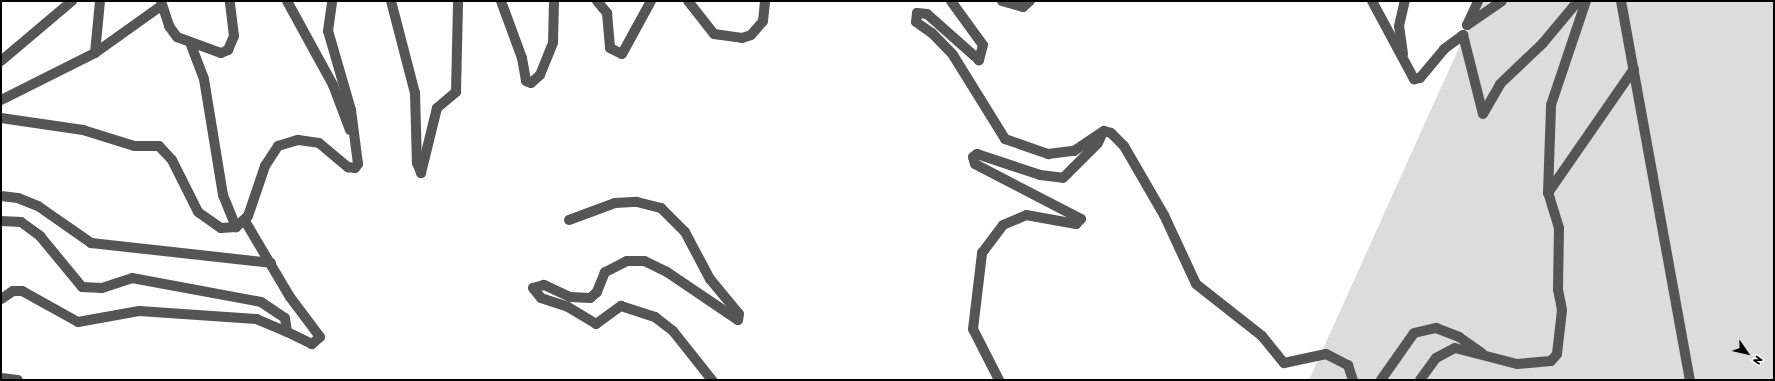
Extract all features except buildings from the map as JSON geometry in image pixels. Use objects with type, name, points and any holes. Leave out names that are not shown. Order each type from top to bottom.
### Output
[{"type":"street","points":[[1,62],[72,1]]},
{"type":"street","points":[[94,53],[100,1]]},
{"type":"street","points":[[1,100],[94,53],[161,3],[176,37],[191,45],[221,53],[228,50],[234,36],[230,1]]},
{"type":"street","points":[[287,1],[333,85],[358,152]]},
{"type":"street","points":[[1,118],[83,130],[134,146],[159,146],[172,160],[198,212],[221,228],[236,227],[245,221],[265,166],[278,146],[298,140],[319,143],[352,168],[358,164],[358,152],[351,110],[330,41],[332,1]]},
{"type":"street","points":[[391,1],[415,93],[417,163],[421,173],[425,167],[437,108],[456,92],[458,1]]},
{"type":"street","points":[[501,1],[522,58],[526,81],[531,83],[540,74],[553,42],[554,1]]},
{"type":"street","points":[[597,1],[607,13],[610,48],[622,54],[650,1]]},
{"type":"street","points":[[688,1],[714,34],[742,38],[751,35],[763,21],[765,1]]},
{"type":"street","points":[[952,1],[983,45],[979,60],[928,14],[917,13],[916,22],[932,33],[954,55],[1005,139],[1048,154],[1074,151],[1104,131],[1111,133],[1124,146],[1164,215],[1196,284],[1262,336],[1284,363],[1326,354],[1348,365],[1353,380]]},
{"type":"street","points":[[1002,1],[1023,7],[1030,1]]},
{"type":"street","points":[[1372,1],[1404,55]]},
{"type":"street","points":[[1405,1],[1398,26],[1410,75],[1420,78],[1444,49],[1463,35],[1478,1]]},
{"type":"street","points":[[1467,25],[1502,1]]},
{"type":"street","points":[[1463,35],[1483,114],[1500,84],[1543,43],[1578,1]]},
{"type":"street","points":[[1420,380],[1436,358],[1455,348],[1518,364],[1551,361],[1557,354],[1562,310],[1558,290],[1559,228],[1548,192],[1551,105],[1586,1]]},
{"type":"street","points":[[1621,1],[1690,380]]},
{"type":"street","points":[[191,45],[204,79],[225,200],[236,227]]},
{"type":"street","points":[[1548,192],[1634,69]]},
{"type":"street","points":[[998,380],[974,329],[982,254],[1003,225],[1026,215],[1076,224],[1081,219],[975,164],[973,157],[977,154],[1040,175],[1063,178],[1098,143],[1104,131]]},
{"type":"street","points":[[1,196],[18,198],[38,206],[91,243],[272,263]]},
{"type":"street","points":[[570,220],[615,203],[638,202],[661,208],[684,232],[710,279],[739,314],[738,320],[668,272],[644,261],[627,261],[605,272],[597,292],[590,298],[570,297],[544,285],[533,288],[540,298],[568,307],[596,324],[621,306],[656,317],[673,331],[712,380]]},
{"type":"street","points":[[1,299],[13,291],[22,291],[78,322],[139,311],[257,319],[312,344],[320,337],[290,297],[272,263],[245,221]]},
{"type":"street","points":[[1,222],[21,222],[40,236],[82,287],[102,288],[132,278],[261,302],[285,318],[287,332]]},
{"type":"street","points":[[1381,380],[1414,332],[1436,328],[1459,337],[1489,357]]},
{"type":"street","points":[[1,378],[18,380]]},
{"type":"shaded area","points":[[1480,1],[1774,1],[1774,380],[1309,380]]}]
